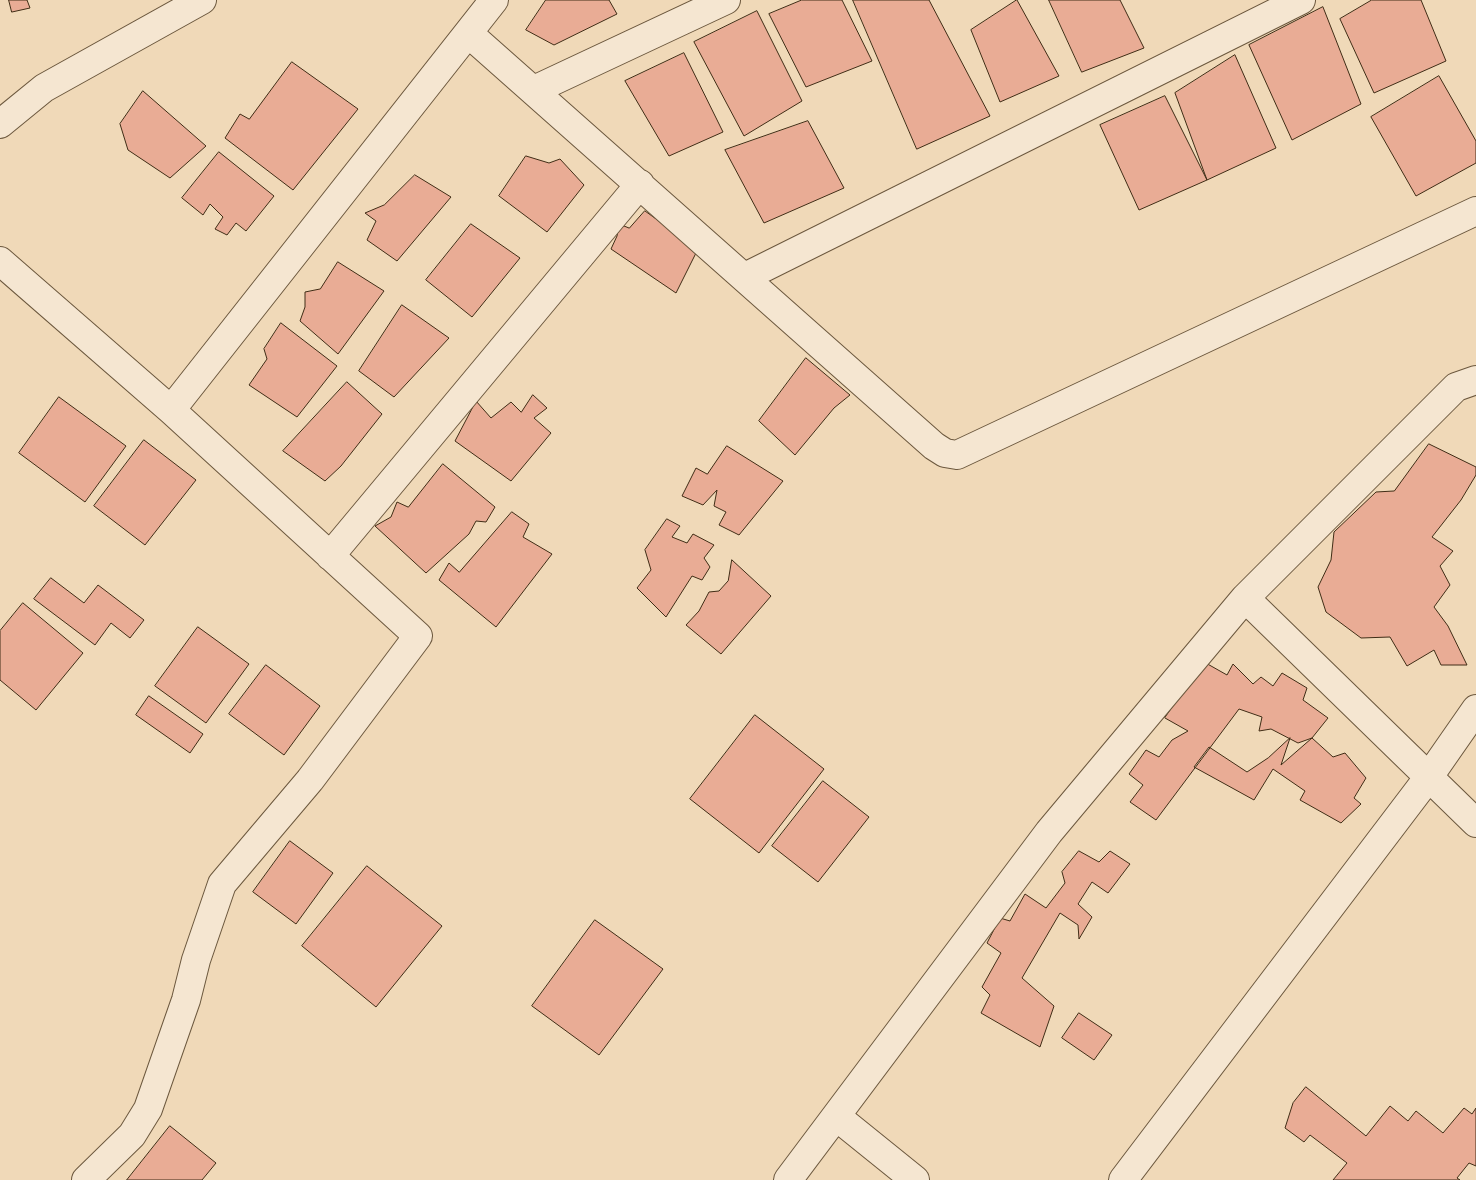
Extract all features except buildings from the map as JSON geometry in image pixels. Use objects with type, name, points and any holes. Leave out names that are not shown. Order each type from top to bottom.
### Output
[{"type":"street","points":[[0,124],[44,88],[202,0]]},
{"type":"street","points":[[171,410],[494,0]]},
{"type":"street","points":[[534,90],[726,0]]},
{"type":"street","points":[[745,277],[1301,0]]},
{"type":"street","points":[[468,33],[934,446],[945,453],[956,455],[1476,211]]},
{"type":"street","points":[[330,556],[640,184]]},
{"type":"street","points":[[0,261],[171,410],[418,636],[310,780],[222,884],[196,960],[186,1000],[148,1109],[132,1135],[86,1180]]},
{"type":"street","points":[[788,1180],[1049,832],[1245,598],[1456,387],[1476,380]]},
{"type":"street","points":[[1245,598],[1476,824]]},
{"type":"street","points":[[1123,1180],[1428,778],[1476,709]]},
{"type":"street","points":[[837,1117],[915,1180]]}]
